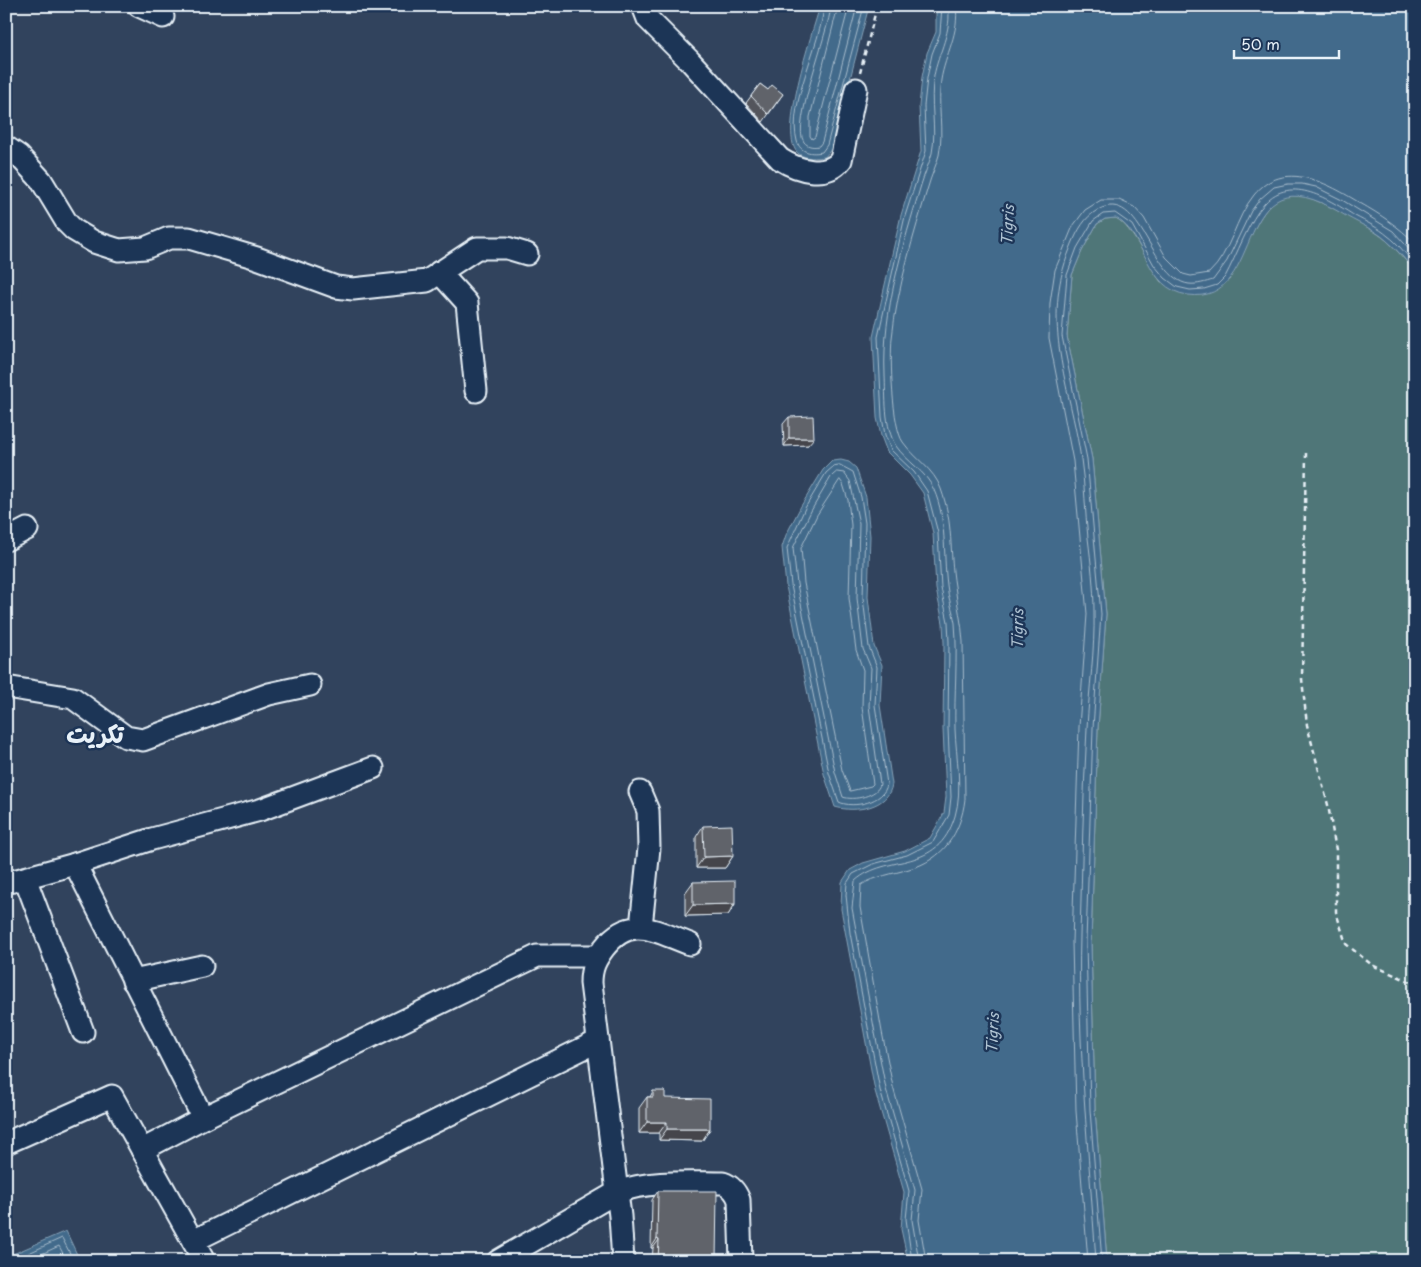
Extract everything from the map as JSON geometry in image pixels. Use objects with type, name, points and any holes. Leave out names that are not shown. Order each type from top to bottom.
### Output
[{"type":"street","points":[[139,6],[163,17]]},
{"type":"street","points":[[643,6],[648,20],[690,61],[780,159],[792,167],[818,170],[831,169],[841,160],[856,89]]},
{"type":"street","points":[[6,147],[18,156],[41,180],[67,223],[74,230],[94,242],[119,250],[145,248],[169,238],[189,238],[257,258],[336,287],[353,289],[427,281],[477,248],[507,248],[527,254]]},
{"type":"street","points":[[440,272],[467,303],[476,391]]},
{"type":"street","points":[[6,540],[27,529]]},
{"type":"street","points":[[6,687],[41,691],[72,698],[126,737],[144,740],[269,694],[310,685]]},
{"type":"street","points":[[83,1032],[16,881],[75,864],[152,838],[260,810],[373,768]]},
{"type":"street","points":[[640,792],[648,811],[649,848],[640,927]]},
{"type":"street","points":[[75,864],[203,1118]]},
{"type":"street","points":[[623,1261],[617,1192],[591,983],[593,964],[617,932],[627,928],[640,927],[690,944]]},
{"type":"street","points":[[142,1150],[203,1118],[537,956],[598,956]]},
{"type":"street","points":[[134,981],[202,966]]},
{"type":"street","points":[[193,1241],[598,1041]]},
{"type":"street","points":[[6,1143],[112,1096],[204,1261]]},
{"type":"street","points":[[498,1261],[617,1192],[634,1186],[684,1182],[729,1185],[739,1200],[741,1261]]},
{"type":"path","points":[[856,89],[877,6]]},
{"type":"path","points":[[1306,453],[1302,679],[1307,725],[1328,805],[1336,850],[1336,912],[1346,944],[1372,965],[1415,984]]},
{"type":"green space","points":[[1301,195],[1333,208],[1378,234],[1394,247],[1415,271],[1415,1261],[1107,1261],[1095,1110],[1091,942],[1098,728],[1106,614],[1092,459],[1067,336],[1072,275],[1082,251],[1097,224],[1105,219],[1116,218],[1129,230],[1161,282],[1229,280],[1250,236],[1271,204],[1284,196]]},
{"type":"water","points":[[820,6],[869,6],[832,148],[825,157],[811,158],[799,154],[793,144],[792,128],[798,83]]},
{"type":"water","name":"Tigris","points":[[936,6],[1415,6],[1415,271],[1394,247],[1376,232],[1341,213],[1305,197],[1281,199],[1265,212],[1231,277],[1213,292],[1188,295],[1174,291],[1163,283],[1154,272],[1134,236],[1116,218],[1105,219],[1097,224],[1082,251],[1072,275],[1067,336],[1092,459],[1106,614],[1098,728],[1091,942],[1095,1110],[1107,1261],[908,1261],[901,1229],[904,1192],[875,1091],[841,909],[842,882],[850,870],[863,863],[905,851],[930,838],[944,813],[946,797],[943,729],[944,643],[943,623],[936,589],[933,533],[923,493],[910,475],[887,452],[881,436],[877,418],[873,337],[901,215],[921,151],[919,106],[922,77],[927,53],[936,32]]},
{"type":"water","points":[[841,460],[849,462],[856,468],[866,497],[870,536],[868,597],[874,646],[882,665],[880,705],[892,784],[890,792],[885,799],[870,807],[861,809],[835,807],[824,774],[786,586],[782,547],[801,506],[823,470],[832,461]]},
{"type":"water","points":[[66,1231],[80,1261],[6,1261],[6,1257]]},
{"type":"building","points":[[760,84],[768,90],[772,85],[783,94],[768,114],[751,96]]},
{"type":"building","points":[[813,416],[814,438],[789,438],[789,417]]},
{"type":"building","points":[[732,825],[733,856],[704,857],[703,826]]},
{"type":"building","points":[[735,881],[735,904],[693,905],[693,882]]},
{"type":"building","points":[[653,1091],[665,1091],[665,1098],[710,1099],[710,1129],[667,1129],[667,1122],[647,1122],[647,1097],[653,1097]]},
{"type":"building","points":[[658,1191],[717,1191],[716,1261],[658,1261]]},
{"type":"district","name":"تكريت","points":[[95,735]]}]
